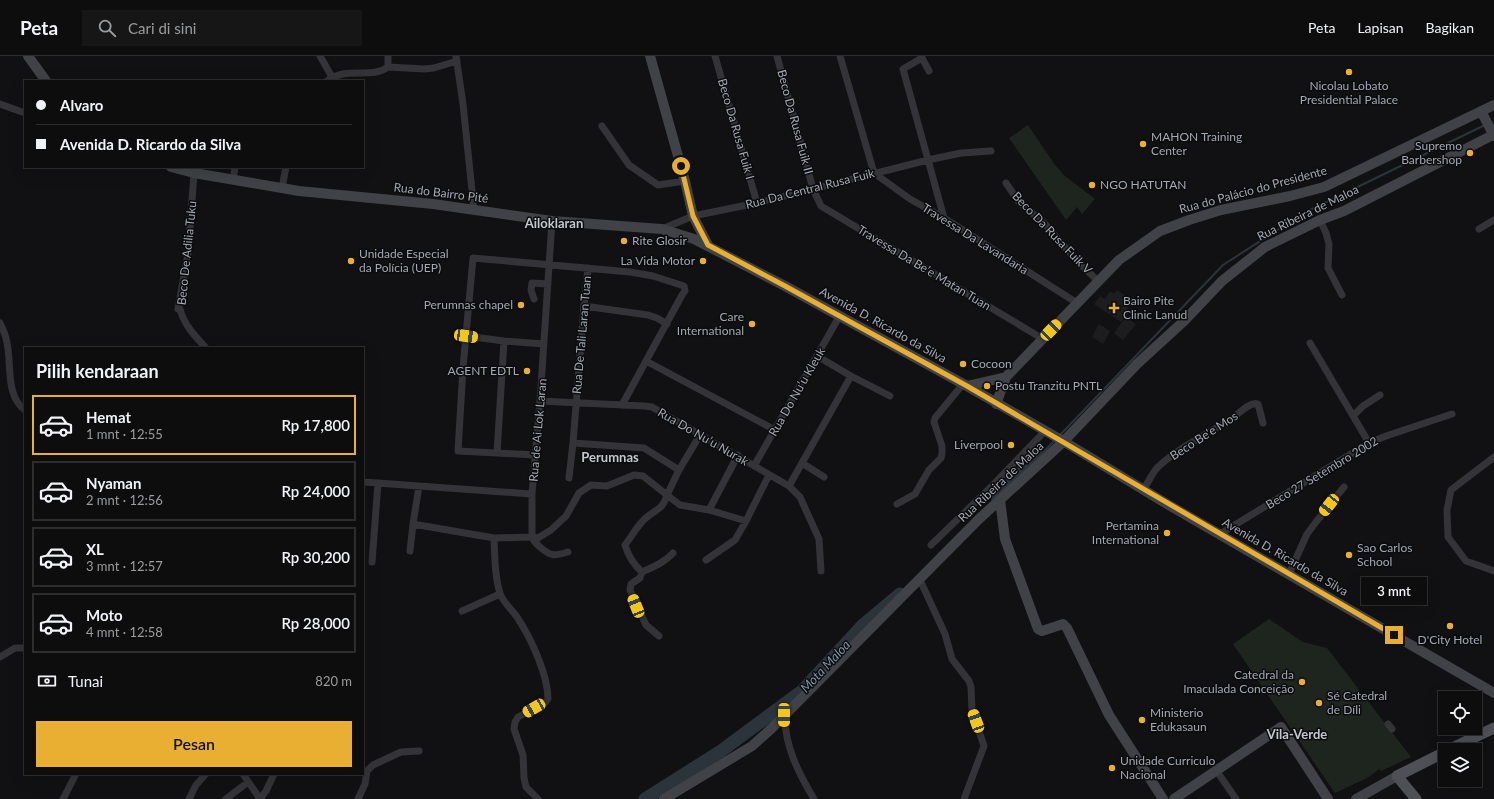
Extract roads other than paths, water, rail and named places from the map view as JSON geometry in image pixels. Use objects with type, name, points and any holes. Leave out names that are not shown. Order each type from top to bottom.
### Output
[{"type":"main road","points":[[1463,743],[1494,728]]},
{"type":"main road","points":[[1416,799],[1397,776],[1438,756]]},
{"type":"street","points":[[28,56],[45,80]]},
{"type":"street","points":[[320,56],[330,79],[339,74],[374,73],[383,71],[388,67],[424,69],[434,68],[456,58],[463,104],[474,210]]},
{"type":"street","points":[[388,56],[388,67]]},
{"type":"street","points":[[650,56],[685,181],[693,216],[708,245]]},
{"type":"street","name":"Beco Da Rusa Fuik I","points":[[715,56],[757,203]]},
{"type":"street","name":"Beco Da Rusa Fuik II","points":[[777,56],[813,188]]},
{"type":"street","points":[[840,56],[874,173]]},
{"type":"street","points":[[929,71],[921,57],[903,69],[944,218]]},
{"type":"street","points":[[0,104],[24,113]]},
{"type":"street","name":"Rua do Palácio do Presidente","points":[[1006,376],[1119,260],[1160,231],[1188,220],[1221,210],[1290,196],[1324,187],[1482,113],[1494,105]]},
{"type":"street","points":[[1482,113],[1492,132]]},
{"type":"street","points":[[602,126],[625,160],[633,169],[659,185],[685,181]]},
{"type":"street","name":"Rua Ribeira de Maloa","points":[[664,799],[752,746],[1000,500],[1039,466],[1060,440],[1137,364],[1184,321],[1222,281],[1265,247],[1320,220],[1344,211],[1492,132]]},
{"type":"street","name":"Rua Da Central Rusa Fuik","points":[[662,229],[693,216],[757,203],[928,160],[961,153],[991,151]]},
{"type":"street","name":"Rua do Bairro Pité","points":[[174,168],[194,173],[313,193],[433,204],[552,221],[662,229],[708,245]]},
{"type":"street","points":[[233,180],[235,168]]},
{"type":"street","points":[[282,188],[286,168]]},
{"type":"street","name":"Beco De Adilia Tuku","points":[[194,173],[188,254],[178,309],[180,309],[183,320],[187,326],[205,347]]},
{"type":"street","name":"Travessa Da Lavandaria","points":[[874,173],[910,199],[944,218],[1077,303]]},
{"type":"street","name":"Beco Da Rusa Fuik V","points":[[1006,183],[1019,202],[1045,224],[1078,262],[1098,281]]},
{"type":"street","name":"Travessa Da Be’e Matan Tuan","points":[[813,188],[821,206],[1043,339]]},
{"type":"street","points":[[1320,220],[1329,244],[1328,268],[1342,295]]},
{"type":"street","points":[[1479,229],[1494,220]]},
{"type":"street","name":"Rua de Ai Lok Laran","points":[[364,482],[532,494],[540,402],[552,221]]},
{"type":"street","name":"Avenida D. Ricardo da Silva","points":[[708,245],[965,385],[1494,693]]},
{"type":"street","points":[[536,455],[458,451],[473,258],[636,273],[681,284],[685,287],[685,291],[622,405]]},
{"type":"street","name":"Rua De Tali Laran Tuan","points":[[569,478],[588,268]]},
{"type":"street","points":[[534,299],[531,290],[532,283],[548,284]]},
{"type":"street","points":[[584,306],[648,315],[667,324]]},
{"type":"street","name":"Rua Do Nu’u Kleuk","points":[[754,466],[839,317]]},
{"type":"street","points":[[0,323],[7,344],[12,389],[18,405],[24,409]]},
{"type":"street","points":[[466,336],[544,344]]},
{"type":"street","points":[[497,453],[504,341]]},
{"type":"street","points":[[1310,343],[1369,443]]},
{"type":"street","points":[[817,356],[851,376],[890,396]]},
{"type":"street","points":[[646,361],[774,430]]},
{"type":"street","points":[[822,571],[819,539],[800,497],[789,486],[851,376]]},
{"type":"street","points":[[897,504],[915,494],[929,470],[941,458],[943,450],[934,422],[965,385],[1006,376]]},
{"type":"street","points":[[996,404],[1006,376]]},
{"type":"street","points":[[1353,416],[1363,406],[1380,395]]},
{"type":"street","name":"Rua Do Nu’u Nurak","points":[[540,402],[652,407],[789,486]]},
{"type":"street","name":"Beco Be'e Mos","points":[[1143,490],[1157,468],[1171,457],[1234,417],[1251,404],[1258,404],[1263,422]]},
{"type":"street","name":"Beco 27 Setembro 2002","points":[[1220,534],[1369,443],[1452,414]]},
{"type":"street","points":[[931,545],[1045,432]]},
{"type":"street","points":[[642,572],[638,569],[627,553],[625,544],[647,517],[660,509],[665,503],[667,495],[679,470],[700,435]]},
{"type":"street","points":[[573,443],[644,448],[679,470]]},
{"type":"street","points":[[709,510],[738,456]]},
{"type":"street","points":[[1494,457],[1451,490],[1446,524],[1448,537],[1466,561],[1494,571]]},
{"type":"street","points":[[802,463],[824,477]]},
{"type":"street","points":[[413,524],[494,538],[538,538],[544,535],[566,516],[579,493],[591,485],[607,486],[634,475],[643,476],[680,505],[709,510],[746,521]]},
{"type":"street","points":[[706,560],[735,540],[746,521],[768,475]]},
{"type":"street","points":[[372,562],[378,483]]},
{"type":"street","points":[[410,551],[419,486]]},
{"type":"street","points":[[1289,574],[1308,534],[1344,487]]},
{"type":"street","points":[[532,494],[532,537],[534,542],[548,554],[557,555],[568,552]]},
{"type":"street","points":[[1000,500],[1005,539],[1016,573],[1038,629],[1042,631],[1063,624],[1067,628],[1109,715],[1163,799]]},
{"type":"street","points":[[494,538],[496,568],[500,594],[517,617],[531,640],[548,689],[548,699],[545,703],[518,717],[515,722],[514,729],[523,755],[526,787],[538,799]]},
{"type":"street","points":[[642,572],[655,567],[673,553]]},
{"type":"street","points":[[642,572],[640,578],[631,584],[630,590],[646,625],[659,636]]},
{"type":"street","points":[[920,580],[945,634],[952,659],[969,681],[971,687],[972,710],[984,746],[964,799]]},
{"type":"street","points":[[462,610],[500,594]]},
{"type":"street","points":[[0,657],[15,648],[24,648]]},
{"type":"street","points":[[784,715],[787,737],[795,762],[814,799]]},
{"type":"street","points":[[1174,799],[1281,727],[1328,799]]},
{"type":"street","points":[[358,799],[365,784],[368,771],[373,764],[401,752],[419,751]]},
{"type":"street","points":[[1216,770],[1236,799]]},
{"type":"street","points":[[63,799],[75,775]]},
{"type":"street","points":[[189,799],[196,785],[205,775]]},
{"type":"street","points":[[243,775],[260,799],[266,791],[274,775]]},
{"type":"street","points":[[1356,799],[1397,776]]},
{"type":"street","points":[[226,799],[248,782]]},
{"type":"waterway","points":[[1059,436],[1223,265],[1304,213],[1485,125]]},
{"type":"waterway","name":"Mota Maloa","points":[[1027,469],[1055,440]]},
{"type":"waterway","name":"Mota Maloa","points":[[997,497],[1038,456]]},
{"type":"waterway","name":"Mota Maloa","points":[[645,799],[721,751],[802,691],[863,625],[900,594]]},
{"type":"waterway","name":"Mota Maloa","points":[[651,799],[772,721]]},
{"type":"place","name":"Nicolau Lobato Presidential Palace","points":[[1349,72]]},
{"type":"place","name":"MAHON Training Center","points":[[1143,144]]},
{"type":"place","name":"Supremo Barbershop","points":[[1470,153]]},
{"type":"place","name":"NGO HATUTAN","points":[[1092,185]]},
{"type":"place","name":"Rite Glosir","points":[[624,241]]},
{"type":"place","name":"Unidade Especial da Polícia (UEP)","points":[[351,261]]},
{"type":"place","name":"La Vida Motor","points":[[703,261]]},
{"type":"place","name":"Perumnas chapel","points":[[521,305]]},
{"type":"place","name":"Bairo Pite Clinic Lanud","points":[[1114,308]]},
{"type":"place","name":"Care International","points":[[752,324]]},
{"type":"place","name":"Cocoon","points":[[963,364]]},
{"type":"place","name":"AGENT EDTL","points":[[527,371]]},
{"type":"place","name":"Postu Tranzitu PNTL","points":[[987,386]]},
{"type":"place","name":"Liverpool","points":[[1011,445]]},
{"type":"place","name":"Pertamina International","points":[[1167,533]]},
{"type":"place","name":"Sao Carlos School","points":[[1349,555]]},
{"type":"place","name":"D'City Hotel","points":[[1450,626]]},
{"type":"place","name":"Catedral da Imaculada Conceição","points":[[1302,682]]},
{"type":"place","name":"Sé Catedral de Díli","points":[[1319,703]]},
{"type":"place","name":"Ministerio Edukasaun","points":[[1142,720]]},
{"type":"place","name":"Unidade Curriculo Nacional","points":[[1112,768]]},
{"type":"district","name":"Ailoklaran","points":[[554,223]]},
{"type":"district","name":"Perumnas","points":[[610,457]]},
{"type":"district","name":"Vila-Verde","points":[[1297,734]]}]
